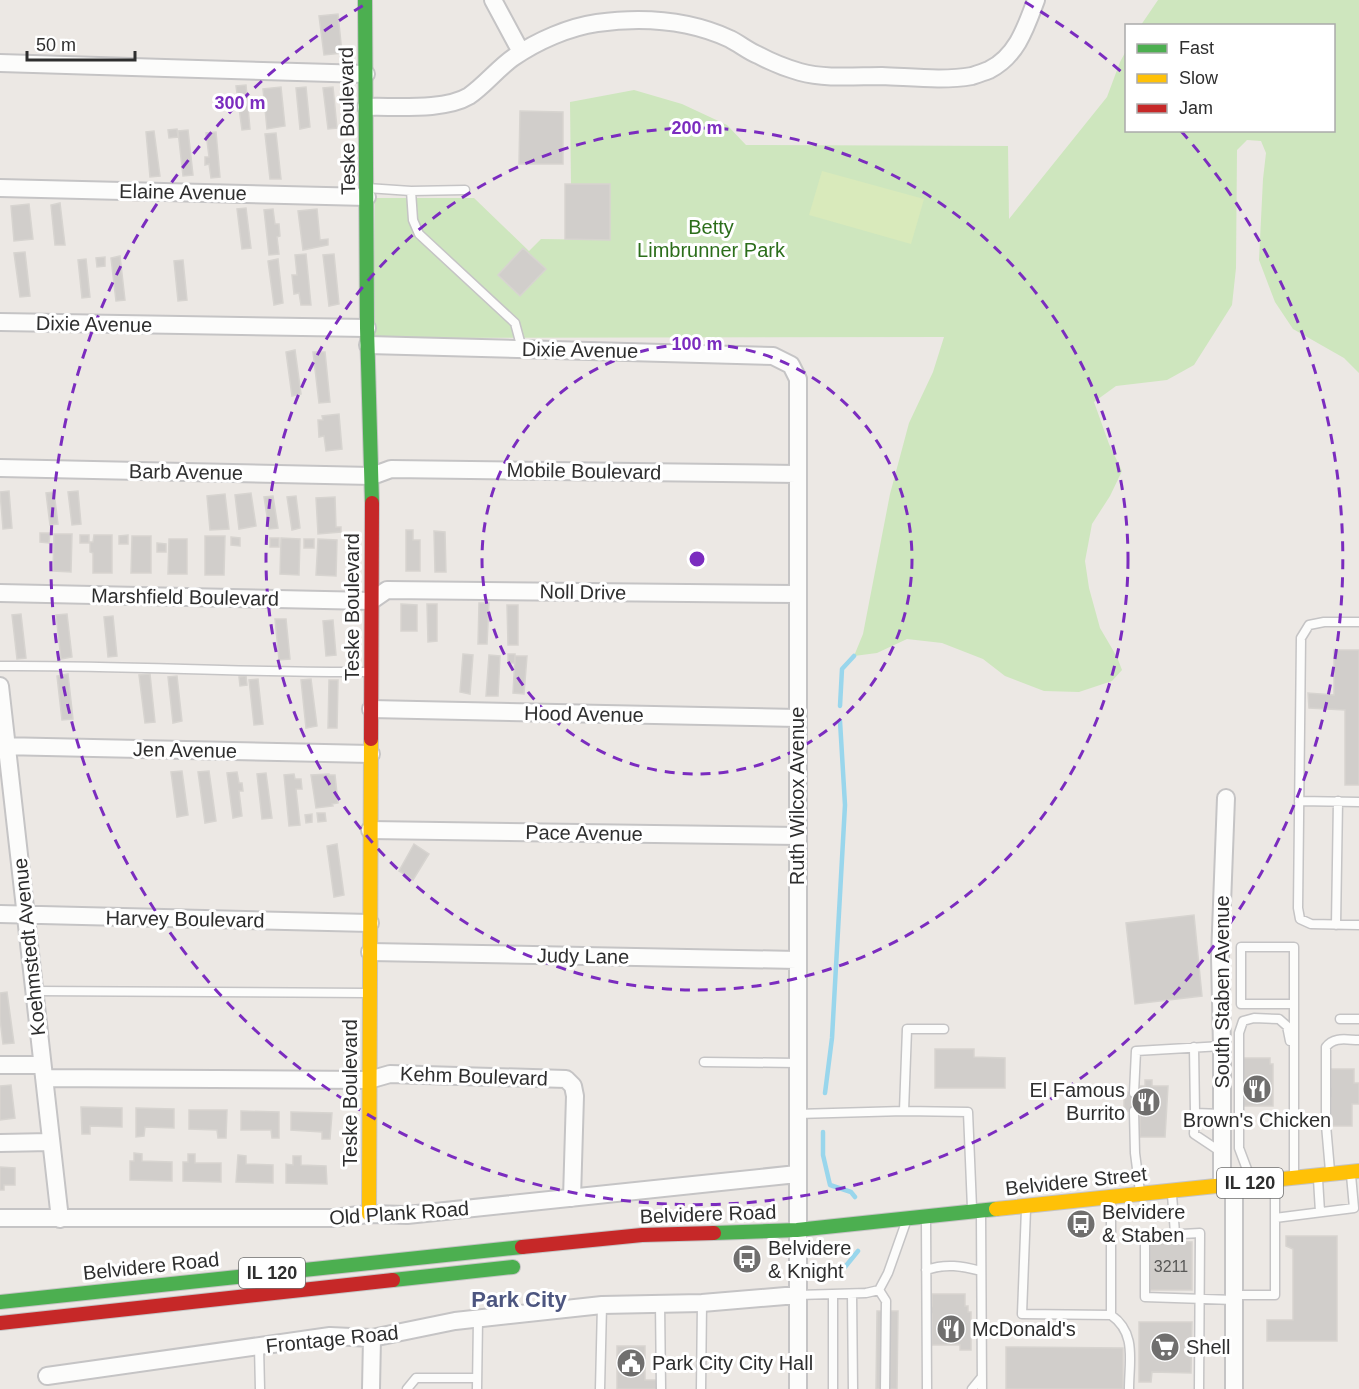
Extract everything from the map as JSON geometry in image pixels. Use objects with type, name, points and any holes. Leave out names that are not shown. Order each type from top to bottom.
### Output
[{"type":"main road","name":"Teske Boulevard","points":[[365,0],[368,336],[372,476],[369,1214]]},
{"type":"main road","name":"Belvidere Street","points":[[797,1230],[1355,1172]]},
{"type":"main road","name":"Belvidere Road","points":[[672,1248],[797,1230]]},
{"type":"main road","name":"Belvidere Road","points":[[0,1302],[642,1235],[797,1230]]},
{"type":"main road","name":"Belvidere Road","points":[[0,1323],[530,1265]]},
{"type":"street","points":[[493,0],[521,52]]},
{"type":"street","points":[[366,107],[452,103],[469,96],[521,52],[565,32],[594,23],[631,19],[665,21],[701,28],[802,73],[951,78],[973,75],[991,69],[1008,56],[1020,41],[1036,0]]},
{"type":"street","points":[[0,63],[366,74]]},
{"type":"street","name":"Elaine Avenue","points":[[0,188],[367,193]]},
{"type":"street","name":"Dixie Avenue","points":[[0,322],[368,336],[522,349],[747,354],[773,356],[790,365]]},
{"type":"street","name":"Ruth Wilcox Avenue","points":[[790,365],[798,379],[798,1389]]},
{"type":"street","name":"Barb Avenue","points":[[0,468],[372,476]]},
{"type":"street","name":"Mobile Boulevard","points":[[372,476],[392,468],[797,474]]},
{"type":"street","name":"Noll Drive","points":[[371,601],[387,590],[797,594]]},
{"type":"street","name":"Marshfield Boulevard","points":[[0,593],[371,601]]},
{"type":"street","name":"Koehmstedt Avenue","points":[[0,686],[3,746],[26,915],[60,1219]]},
{"type":"street","name":"Hood Avenue","points":[[371,709],[797,718]]},
{"type":"street","name":"Jen Avenue","points":[[3,746],[371,754]]},
{"type":"street","name":"South Staben Avenue","points":[[1226,798],[1220,957],[1222,1152],[1228,1185],[1234,1297],[1233,1389]]},
{"type":"street","name":"Pace Avenue","points":[[370,830],[798,836]]},
{"type":"street","name":"Harvey Boulevard","points":[[0,914],[370,923]]},
{"type":"street","name":"Judy Lane","points":[[370,952],[797,960]]},
{"type":"street","name":"Kehm Boulevard","points":[[0,1065],[43,1071],[369,1080],[390,1074],[566,1078],[573,1086],[575,1096],[572,1198]]},
{"type":"street","points":[[0,1143],[50,1142]]},
{"type":"street","name":"Old Plank Road","points":[[0,1218],[333,1218],[369,1214],[407,1215],[797,1174]]},
{"type":"street","name":"Frontage Road","points":[[47,1376],[330,1336],[372,1338],[455,1321],[602,1305],[702,1303],[797,1294]]},
{"type":"street","points":[[372,1338],[372,1389]]},
{"type":"lane","points":[[411,190],[413,220],[419,234],[516,323],[522,349]]},
{"type":"lane","points":[[367,193],[465,190]]},
{"type":"lane","points":[[1359,622],[1324,622],[1309,625],[1301,638],[1298,908],[1300,920],[1311,924],[1359,925]]},
{"type":"lane","points":[[0,666],[69,665],[371,672]]},
{"type":"lane","points":[[1299,801],[1359,802]]},
{"type":"lane","points":[[1336,925],[1338,801]]},
{"type":"lane","points":[[1294,1004],[1240,1004],[1241,947],[1294,947],[1294,1004],[1294,1178]]},
{"type":"lane","points":[[34,991],[370,993]]},
{"type":"lane","points":[[1252,1183],[1239,1148],[1239,1033],[1243,1021],[1254,1018],[1279,1018],[1287,1026],[1290,1039],[1289,1066],[1294,1074]]},
{"type":"lane","points":[[1340,1019],[1359,1019]]},
{"type":"lane","points":[[904,1111],[907,1029],[944,1029]]},
{"type":"lane","points":[[1320,1212],[1326,1125],[1326,1047],[1330,1041],[1359,1040]]},
{"type":"lane","points":[[1194,1047],[1194,1134],[1222,1152]]},
{"type":"lane","points":[[1134,1093],[1136,1051],[1222,1047]]},
{"type":"lane","points":[[704,1062],[797,1063]]},
{"type":"lane","points":[[1134,1111],[1135,1153],[1140,1195]]},
{"type":"lane","points":[[797,1114],[968,1112],[981,1271],[977,1386]]},
{"type":"lane","points":[[1195,1113],[1222,1114]]},
{"type":"lane","points":[[1275,1218],[1354,1208],[1355,1172]]},
{"type":"lane","points":[[1199,1389],[1200,1299],[1200,1233],[1145,1236],[1145,1297],[1200,1299],[1275,1295],[1275,1180]]},
{"type":"lane","points":[[1172,1191],[1175,1233]]},
{"type":"lane","points":[[1111,1197],[1111,1315]]},
{"type":"lane","points":[[1026,1206],[1022,1314],[1111,1315],[1121,1322],[1129,1337],[1129,1389]]},
{"type":"lane","points":[[926,1216],[929,1387]]},
{"type":"lane","points":[[797,1294],[852,1294],[879,1290],[888,1273],[907,1218]]},
{"type":"lane","points":[[926,1270],[939,1265],[956,1265],[981,1271]]},
{"type":"lane","points":[[879,1290],[886,1301],[885,1389]]},
{"type":"lane","points":[[832,1389],[833,1294]]},
{"type":"lane","points":[[852,1294],[853,1389]]},
{"type":"lane","points":[[660,1303],[661,1389]]},
{"type":"lane","points":[[701,1389],[702,1303]]},
{"type":"lane","points":[[600,1389],[602,1305]]},
{"type":"lane","points":[[477,1389],[478,1319]]},
{"type":"lane","points":[[259,1346],[260,1389]]},
{"type":"lane","points":[[406,1389],[416,1378],[477,1378]]},
{"type":"green space","name":"Betty Limbrunner Park","points":[[1158,0],[1359,0],[1359,373],[1344,358],[1293,329],[1275,302],[1259,260],[1266,153],[1261,141],[1247,140],[1237,150],[1236,268],[1232,305],[1194,365],[1167,380],[1116,386],[1094,402],[1109,444],[1122,471],[1110,496],[1092,524],[1085,561],[1089,588],[1100,628],[1122,670],[1112,681],[1079,692],[1044,691],[1005,676],[983,659],[942,643],[907,639],[877,653],[854,656],[863,634],[890,494],[909,423],[933,372],[944,337],[373,338],[375,198],[474,198],[529,251],[541,239],[610,240],[610,184],[571,184],[570,102],[634,90],[682,104],[727,125],[746,145],[1008,146],[1009,219],[1107,97],[1125,53],[1125,132],[1335,132],[1335,24],[1142,24]]},
{"type":"green space","points":[[822,171],[924,199],[911,244],[809,215]]},
{"type":"building","points":[[338,14],[342,53],[324,55],[319,16]]},
{"type":"building","points":[[246,85],[250,129],[242,130],[236,86]]},
{"type":"building","points":[[281,87],[285,126],[267,129],[263,89]]},
{"type":"building","points":[[306,87],[310,127],[300,129],[296,88]]},
{"type":"building","points":[[333,87],[337,128],[328,129],[323,88]]},
{"type":"building","points":[[520,111],[563,112],[563,164],[519,164]]},
{"type":"building","points":[[177,129],[178,137],[169,138],[168,130]]},
{"type":"building","points":[[188,130],[193,175],[183,176],[178,131]]},
{"type":"building","points":[[154,131],[160,176],[150,177],[146,132]]},
{"type":"building","points":[[216,132],[220,177],[211,178],[209,164],[205,165],[205,157],[209,157],[206,133]]},
{"type":"building","points":[[276,133],[281,179],[270,179],[265,134]]},
{"type":"building","points":[[565,184],[610,184],[610,240],[565,239]]},
{"type":"building","points":[[60,203],[65,245],[55,245],[51,205]]},
{"type":"building","points":[[29,204],[33,239],[14,241],[11,206]]},
{"type":"building","points":[[246,208],[251,248],[242,249],[237,209]]},
{"type":"building","points":[[273,209],[275,224],[279,224],[280,236],[277,237],[279,254],[269,255],[264,210]]},
{"type":"building","points":[[317,209],[320,240],[328,239],[328,245],[303,250],[298,211]]},
{"type":"building","points":[[523,248],[546,269],[520,296],[498,275]]},
{"type":"building","points":[[25,252],[30,296],[20,297],[14,253]]},
{"type":"building","points":[[306,254],[311,305],[301,305],[299,293],[294,294],[292,275],[297,275],[295,255]]},
{"type":"building","points":[[334,254],[339,304],[329,306],[323,255]]},
{"type":"building","points":[[120,256],[125,300],[116,301],[111,258]]},
{"type":"building","points":[[105,257],[105,266],[97,267],[96,258]]},
{"type":"building","points":[[86,259],[90,297],[82,298],[78,260]]},
{"type":"building","points":[[278,259],[283,303],[274,305],[268,261]]},
{"type":"building","points":[[183,260],[187,300],[178,301],[174,261]]},
{"type":"building","points":[[295,350],[301,394],[292,396],[286,352]]},
{"type":"building","points":[[313,352],[325,352],[330,402],[319,403]]},
{"type":"building","points":[[339,414],[342,449],[326,451],[324,436],[319,437],[318,420],[323,420],[322,416]]},
{"type":"building","points":[[9,491],[12,528],[3,529],[0,492]]},
{"type":"building","points":[[78,491],[81,524],[72,525],[68,492]]},
{"type":"building","points":[[54,492],[58,524],[50,525],[46,493]]},
{"type":"building","points":[[251,493],[256,526],[239,529],[235,495]]},
{"type":"building","points":[[225,494],[229,529],[210,530],[207,496]]},
{"type":"building","points":[[273,496],[278,528],[269,529],[264,497]]},
{"type":"building","points":[[296,496],[300,528],[292,530],[287,497]]},
{"type":"building","points":[[335,497],[336,527],[341,527],[341,532],[318,534],[316,498]]},
{"type":"building","points":[[406,530],[413,530],[413,540],[420,540],[420,571],[406,571]]},
{"type":"building","points":[[434,531],[445,532],[446,572],[435,572]]},
{"type":"building","points":[[40,533],[50,533],[49,543],[40,542]]},
{"type":"building","points":[[54,534],[72,534],[71,572],[53,571]]},
{"type":"building","points":[[80,535],[89,535],[89,543],[80,543]]},
{"type":"building","points":[[94,535],[112,535],[112,573],[93,573],[93,553],[90,552],[90,542],[93,542]]},
{"type":"building","points":[[128,535],[128,544],[119,544],[119,536]]},
{"type":"building","points":[[132,536],[151,536],[151,573],[131,573]]},
{"type":"building","points":[[205,536],[225,536],[224,575],[205,575]]},
{"type":"building","points":[[231,537],[240,538],[240,546],[231,545]]},
{"type":"building","points":[[270,538],[279,538],[279,547],[270,547]]},
{"type":"building","points":[[281,538],[300,539],[299,575],[280,574]]},
{"type":"building","points":[[169,539],[187,539],[187,574],[168,574]]},
{"type":"building","points":[[304,539],[314,539],[314,548],[304,548]]},
{"type":"building","points":[[318,539],[337,540],[336,576],[316,575]]},
{"type":"building","points":[[157,543],[166,544],[166,552],[157,552]]},
{"type":"building","points":[[479,603],[489,603],[487,644],[478,644]]},
{"type":"building","points":[[401,604],[417,605],[417,631],[401,631]]},
{"type":"building","points":[[427,604],[437,604],[437,641],[428,642]]},
{"type":"building","points":[[507,605],[518,605],[518,645],[508,645]]},
{"type":"building","points":[[21,614],[26,658],[17,659],[12,615]]},
{"type":"building","points":[[67,614],[72,657],[61,659],[56,615]]},
{"type":"building","points":[[113,616],[117,656],[108,657],[104,617]]},
{"type":"building","points":[[275,619],[286,619],[290,659],[279,660]]},
{"type":"building","points":[[333,620],[336,655],[326,656],[323,621]]},
{"type":"building","points":[[1334,650],[1359,650],[1359,785],[1345,785],[1345,710],[1309,708],[1308,693],[1334,695]]},
{"type":"building","points":[[463,654],[473,655],[470,694],[460,692]]},
{"type":"building","points":[[508,654],[515,654],[515,663],[508,663]]},
{"type":"building","points":[[489,655],[500,656],[498,696],[486,696]]},
{"type":"building","points":[[515,656],[527,656],[524,694],[513,693]]},
{"type":"building","points":[[68,674],[73,719],[62,720],[57,676]]},
{"type":"building","points":[[150,674],[155,722],[145,723],[139,675]]},
{"type":"building","points":[[177,676],[182,721],[173,723],[168,677]]},
{"type":"building","points":[[246,676],[247,685],[240,686],[239,677]]},
{"type":"building","points":[[258,679],[263,724],[254,725],[249,680]]},
{"type":"building","points":[[311,679],[317,726],[306,728],[301,680]]},
{"type":"building","points":[[329,680],[338,680],[337,728],[328,728]]},
{"type":"building","points":[[182,771],[188,815],[177,817],[171,772]]},
{"type":"building","points":[[209,771],[216,821],[205,823],[198,772]]},
{"type":"building","points":[[237,772],[243,791],[239,791],[242,816],[233,818],[227,773]]},
{"type":"building","points":[[266,773],[272,818],[262,819],[257,774]]},
{"type":"building","points":[[294,774],[295,779],[301,779],[302,789],[296,789],[300,825],[289,826],[284,775]]},
{"type":"building","points":[[311,775],[335,775],[338,803],[332,804],[333,806],[316,808]]},
{"type":"building","points":[[317,813],[325,813],[326,821],[318,822]]},
{"type":"building","points":[[312,814],[312,822],[306,823],[305,815]]},
{"type":"building","points":[[337,844],[344,895],[334,897],[327,846]]},
{"type":"building","points":[[414,844],[429,854],[413,880],[399,871]]},
{"type":"building","points":[[1194,915],[1202,996],[1135,1004],[1126,923]]},
{"type":"building","points":[[7,992],[14,1043],[3,1044],[0,993]]},
{"type":"building","points":[[935,1049],[974,1049],[974,1057],[1005,1058],[1005,1088],[935,1088]]},
{"type":"building","name":"Brown's Chicken","points":[[1243,1058],[1270,1058],[1270,1064],[1273,1064],[1273,1106],[1241,1106]]},
{"type":"building","points":[[1331,1069],[1354,1069],[1354,1083],[1359,1083],[1359,1104],[1352,1104],[1352,1126],[1331,1126],[1329,1087],[1331,1087]]},
{"type":"building","name":"El Famous Burrito","points":[[1145,1080],[1152,1080],[1152,1086],[1168,1086],[1165,1137],[1140,1137],[1140,1111],[1124,1111],[1124,1092],[1139,1093],[1140,1086],[1145,1086]]},
{"type":"building","points":[[11,1085],[15,1118],[0,1120],[0,1086]]},
{"type":"building","points":[[81,1107],[122,1108],[122,1127],[90,1126],[90,1134],[82,1134]]},
{"type":"building","points":[[136,1108],[174,1109],[174,1128],[145,1127],[144,1136],[136,1137]]},
{"type":"building","points":[[189,1110],[227,1110],[226,1138],[218,1138],[217,1130],[189,1129]]},
{"type":"building","points":[[241,1111],[279,1112],[279,1138],[272,1138],[271,1130],[241,1130]]},
{"type":"building","points":[[291,1112],[332,1113],[330,1139],[322,1139],[322,1132],[291,1130]]},
{"type":"building","points":[[134,1153],[142,1154],[142,1161],[172,1162],[172,1181],[130,1180],[130,1161],[134,1161]]},
{"type":"building","points":[[188,1154],[195,1154],[195,1163],[221,1163],[221,1182],[183,1181],[183,1162],[188,1162]]},
{"type":"building","points":[[238,1155],[246,1156],[246,1164],[273,1165],[273,1183],[236,1182]]},
{"type":"building","points":[[293,1156],[301,1156],[301,1165],[326,1166],[327,1184],[286,1183],[286,1164],[293,1165]]},
{"type":"building","points":[[0,1167],[15,1168],[15,1185],[4,1185],[4,1190],[0,1190]]},
{"type":"building","points":[[1286,1236],[1337,1236],[1337,1341],[1267,1341],[1267,1320],[1293,1320],[1293,1249],[1286,1246]]},
{"type":"building","name":"Shell","points":[[1150,1241],[1192,1242],[1192,1290],[1150,1290]]},
{"type":"building","name":"McDonald's","points":[[932,1294],[965,1294],[965,1306],[968,1306],[968,1312],[971,1312],[971,1350],[960,1350],[960,1345],[932,1345],[932,1314],[929,1314],[929,1306],[932,1306]]},
{"type":"building","points":[[877,1311],[898,1311],[897,1389],[876,1389]]},
{"type":"building","name":"Shell","points":[[1139,1322],[1192,1322],[1191,1373],[1152,1372],[1151,1382],[1139,1382]]},
{"type":"building","name":"Park City City Hall","points":[[617,1346],[645,1346],[645,1380],[657,1380],[657,1389],[617,1389]]},
{"type":"building","points":[[1006,1347],[1123,1348],[1123,1389],[1006,1389]]},
{"type":"waterway","points":[[840,706],[842,669],[854,656]]},
{"type":"waterway","points":[[825,1093],[832,1038],[845,805],[840,721]]},
{"type":"waterway","points":[[823,1132],[823,1155],[830,1185],[851,1192],[855,1197]]},
{"type":"waterway","points":[[845,1267],[858,1251]]},
{"type":"traffic: fast","points":[[365,0],[367,328],[372,503]]},
{"type":"traffic: fast","points":[[714,1233],[797,1230],[996,1209]]},
{"type":"traffic: fast","points":[[0,1302],[522,1247]]},
{"type":"traffic: fast","points":[[393,1280],[513,1267]]},
{"type":"traffic: slow","points":[[369,1214],[371,739]]},
{"type":"traffic: slow","points":[[996,1209],[1359,1171]]},
{"type":"traffic: jam","points":[[371,739],[372,503]]},
{"type":"traffic: jam","points":[[522,1247],[642,1235],[714,1233]]},
{"type":"traffic: jam","points":[[0,1323],[393,1280]]},
{"type":"place","name":"Brown's Chicken","points":[[1257,1089]]},
{"type":"place","name":"El Famous Burrito","points":[[1146,1102]]},
{"type":"place","name":"Belvidere & Staben","points":[[1081,1224]]},
{"type":"place","name":"Belvidere & Knight","points":[[747,1259]]},
{"type":"place","name":"McDonald's","points":[[951,1329]]},
{"type":"place","name":"Shell","points":[[1165,1347]]},
{"type":"place","name":"Park City City Hall","points":[[631,1363]]},
{"type":"district","name":"Park City","points":[[519,1299]]}]
